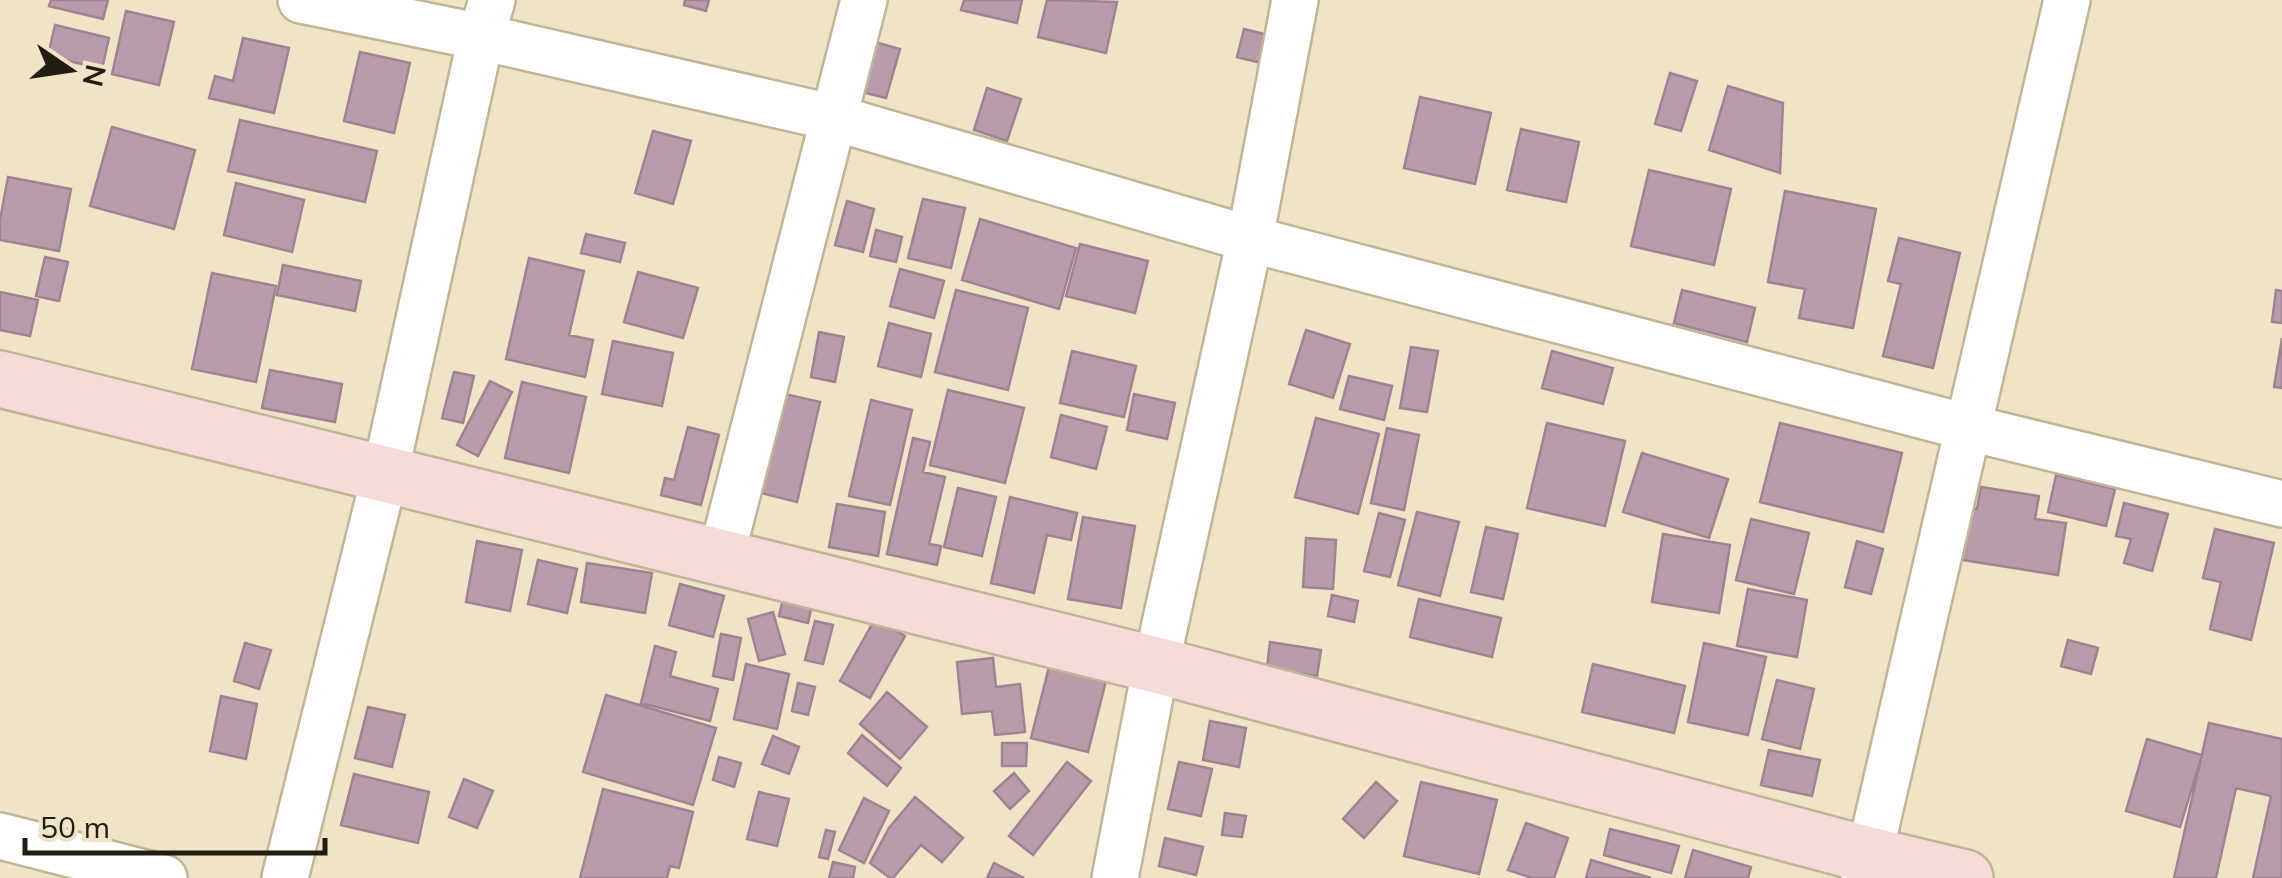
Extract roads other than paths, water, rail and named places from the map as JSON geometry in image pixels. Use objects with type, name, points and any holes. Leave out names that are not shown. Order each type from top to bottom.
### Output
[{"type":"street","points":[[301,0],[486,19],[1250,239],[1966,427],[2282,504]]},
{"type":"street","points":[[721,558],[864,0]]},
{"type":"street","points":[[1115,878],[1156,664],[1250,239],[1295,0]]},
{"type":"street","points":[[1867,867],[2067,0]]},
{"type":"street","points":[[285,878],[385,474],[486,19]]},
{"type":"street","points":[[0,379],[1156,664],[1867,867],[1966,878]]},
{"type":"street","points":[[0,836],[164,878]]}]
